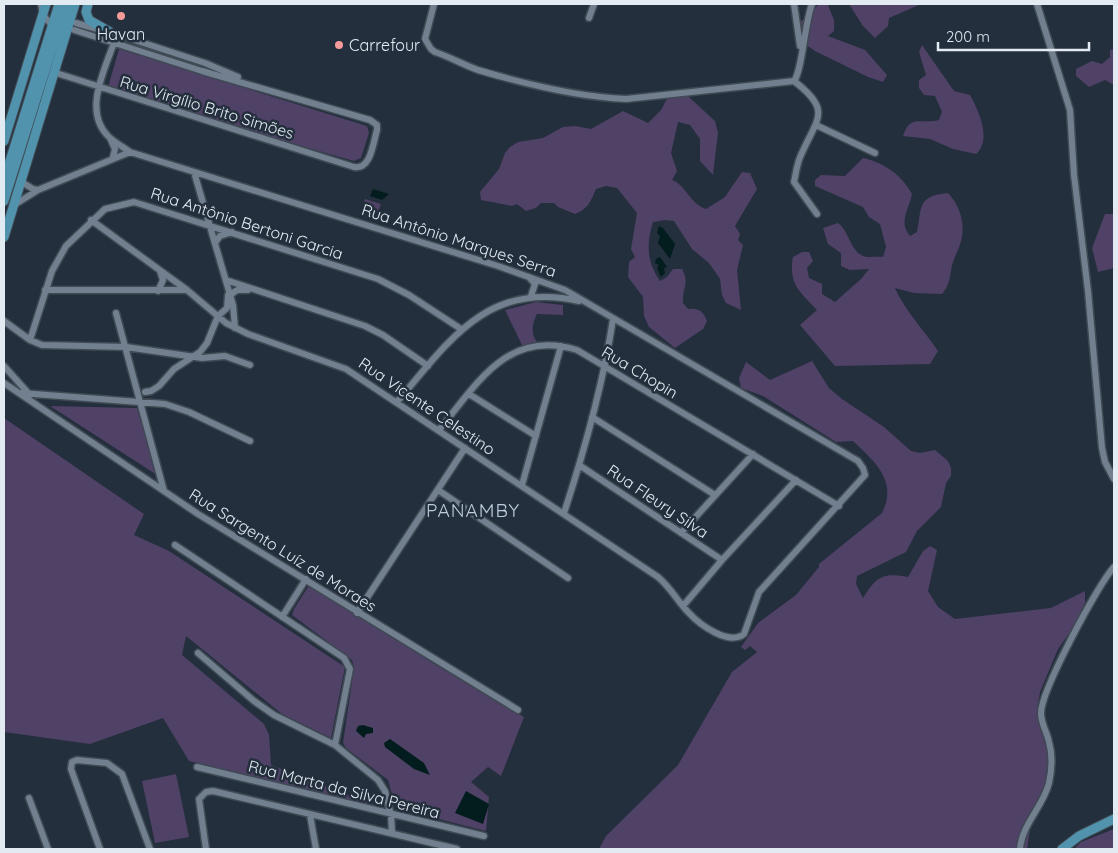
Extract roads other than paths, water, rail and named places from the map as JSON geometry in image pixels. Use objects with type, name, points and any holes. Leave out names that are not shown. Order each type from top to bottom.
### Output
[{"type":"main road","points":[[4,180],[59,4]]},
{"type":"main road","points":[[4,201],[66,4]]},
{"type":"main road","points":[[4,237],[75,4]]},
{"type":"main road","points":[[88,4],[86,12],[89,20],[114,33]]},
{"type":"main road","points":[[4,141],[45,11]]},
{"type":"main road","points":[[1062,849],[1079,836],[1114,819]]},
{"type":"street","points":[[434,4],[425,39],[431,49],[476,69],[551,88],[599,97],[626,98],[794,81],[815,101],[818,113],[816,126],[801,154],[794,182],[817,214]]},
{"type":"street","points":[[589,18],[594,4]]},
{"type":"street","points":[[794,4],[801,52]]},
{"type":"street","points":[[794,81],[799,72],[801,52],[812,4]]},
{"type":"street","points":[[1037,4],[1070,110],[1074,175],[1088,291],[1102,448],[1105,462],[1114,479]]},
{"type":"street","points":[[75,26],[114,33],[205,63],[255,85],[202,71],[115,43],[75,26]]},
{"type":"street","name":"Rua Antônio Marques Serra","points":[[114,33],[115,43],[99,88],[96,111],[100,125],[109,137],[130,152],[150,156],[194,172],[295,201],[528,276],[565,290],[858,461],[865,472],[863,478],[839,506]]},
{"type":"street","points":[[142,43],[149,54]]},
{"type":"street","name":"Rua Virgílio Brito Simões","points":[[53,72],[354,167],[362,167],[367,163],[377,130],[370,120],[255,85]]},
{"type":"street","points":[[816,126],[875,153]]},
{"type":"street","points":[[109,137],[114,149],[113,158]]},
{"type":"street","points":[[13,205],[38,190],[130,152]]},
{"type":"street","points":[[194,172],[226,280],[235,328]]},
{"type":"street","points":[[20,181],[38,190]]},
{"type":"street","name":"Rua Antônio Bertoni Garcia","points":[[30,340],[45,290],[61,253],[91,220],[104,209],[134,202],[378,279],[409,295],[461,329]]},
{"type":"street","name":"Rua Vicente Celestino","points":[[91,220],[187,290],[235,328],[346,369],[397,402],[658,577],[669,586],[696,620],[724,636],[732,639],[741,637],[748,628],[759,592],[839,506]]},
{"type":"street","points":[[215,243],[220,236],[232,232]]},
{"type":"street","points":[[158,291],[163,280],[160,271]]},
{"type":"street","points":[[528,276],[535,284],[532,296]]},
{"type":"street","points":[[226,280],[366,326],[383,335],[428,366]]},
{"type":"street","points":[[229,293],[242,289],[260,291]]},
{"type":"street","points":[[45,290],[187,290]]},
{"type":"street","points":[[145,392],[159,386],[174,369],[191,356],[200,352],[207,343],[218,316],[227,308],[229,293]]},
{"type":"street","points":[[397,402],[461,329],[490,310],[532,296],[565,298],[586,302]]},
{"type":"street","points":[[116,313],[164,491]]},
{"type":"street","points":[[564,513],[606,367],[613,319]]},
{"type":"street","points":[[4,322],[30,340],[42,345],[126,347],[202,358],[225,356],[250,365]]},
{"type":"street","name":"Rua Chopin","points":[[439,430],[495,364],[509,355],[537,345],[561,346],[576,350],[606,367],[839,506]]},
{"type":"street","points":[[522,485],[561,346]]},
{"type":"street","points":[[4,381],[7,376],[5,367]]},
{"type":"street","name":"Rua Sargento Luíz de Moraes","points":[[5,367],[41,407]]},
{"type":"street","name":"Rua Sargento Luíz de Moraes","points":[[4,381],[17,392],[164,491],[358,613],[518,710]]},
{"type":"street","points":[[17,392],[142,404],[165,404],[177,407],[250,441]]},
{"type":"street","points":[[469,394],[536,436]]},
{"type":"street","points":[[41,407],[52,396]]},
{"type":"street","points":[[592,417],[715,495]]},
{"type":"street","points":[[358,613],[465,448]]},
{"type":"street","points":[[681,533],[753,454]]},
{"type":"street","name":"Rua Fleury Silva","points":[[579,465],[722,560]]},
{"type":"street","points":[[683,606],[722,560],[796,480]]},
{"type":"street","points":[[438,490],[568,578]]},
{"type":"street","points":[[175,545],[344,658],[350,666],[335,745]]},
{"type":"street","points":[[1020,849],[1025,830],[1048,786],[1052,765],[1049,741],[1041,720],[1044,699],[1072,639],[1106,577],[1114,567]]},
{"type":"street","points":[[282,617],[306,579]]},
{"type":"street","points":[[198,653],[254,702],[274,715],[335,745],[382,785],[391,815],[392,832]]},
{"type":"street","points":[[100,849],[71,769],[72,762],[77,760],[107,763],[122,774],[150,849]]},
{"type":"street","name":"Rua Marta da Silva Pereira","points":[[198,767],[484,836]]},
{"type":"street","name":"Rua Marta da Silva Pereira","points":[[206,849],[199,799],[202,795],[214,791],[310,815],[392,832],[431,846],[458,849]]},
{"type":"street","points":[[29,798],[48,849]]},
{"type":"street","points":[[310,815],[316,849]]},
{"type":"place","name":"Havan","points":[[121,16]]},
{"type":"place","name":"Carrefour","points":[[339,45]]},
{"type":"district","name":"PANAMBY","points":[[473,510]]}]
